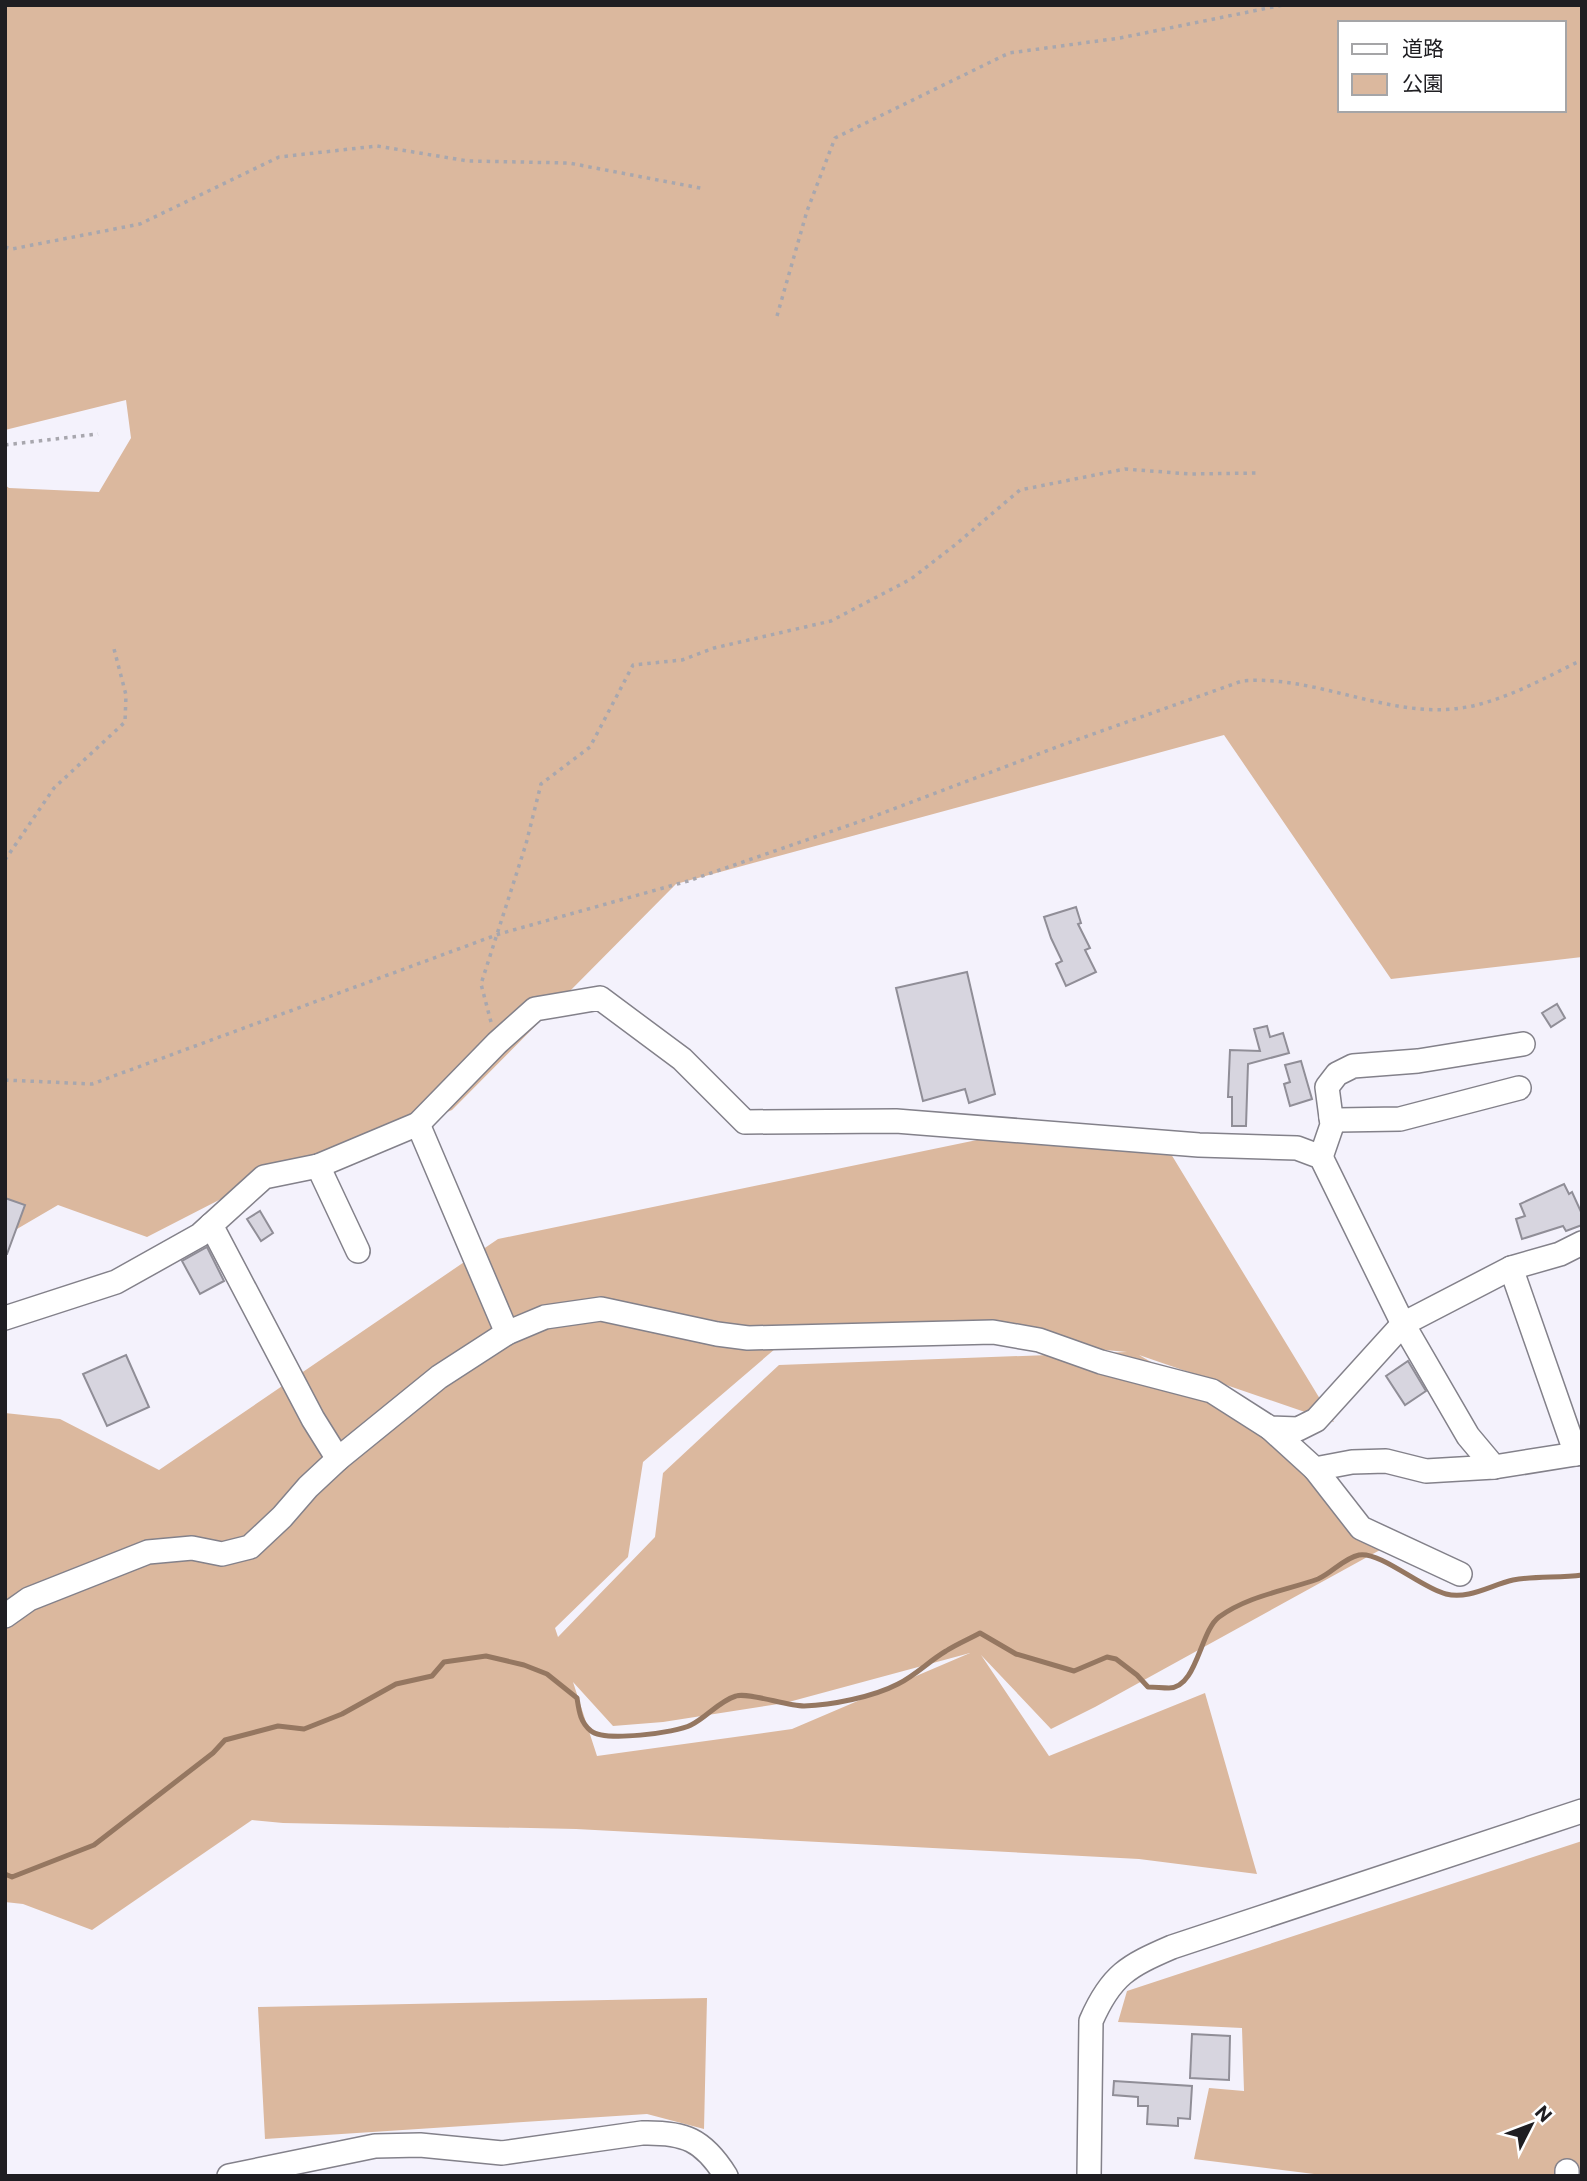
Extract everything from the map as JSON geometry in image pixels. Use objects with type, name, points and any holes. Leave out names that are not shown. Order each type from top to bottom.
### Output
[{"type":"street","points":[[5,1318],[116,1282],[200,1235],[264,1177],[318,1166],[418,1124],[497,1043],[535,1009],[600,998],[682,1059],[746,1122],[896,1121],[1199,1145],[1297,1149],[1321,1157]]},
{"type":"street","points":[[1494,1467],[1468,1436],[1403,1324],[1321,1157],[1332,1125],[1327,1087],[1337,1074],[1353,1066],[1418,1061],[1523,1044]]},
{"type":"street","points":[[1331,1117],[1338,1120],[1400,1119],[1519,1088]]},
{"type":"street","points":[[418,1124],[507,1333]]},
{"type":"street","points":[[318,1166],[358,1251]]},
{"type":"street","points":[[211,1225],[313,1419],[338,1459]]},
{"type":"street","points":[[1270,1428],[1298,1429],[1316,1420],[1403,1324],[1511,1268],[1560,1254],[1582,1243]]},
{"type":"street","points":[[1315,1469],[1352,1462],[1386,1461],[1426,1471],[1494,1467],[1579,1453],[1511,1268]]},
{"type":"street","points":[[5,1616],[29,1599],[148,1552],[192,1548],[222,1554],[250,1547],[338,1459],[439,1377],[507,1333],[545,1317],[601,1309],[716,1334],[748,1338],[993,1332],[1039,1340],[1101,1362],[1212,1391],[1270,1428],[1315,1469],[1361,1528],[1460,1574]]},
{"type":"street","points":[[1089,2176],[1091,2021],[1101,1998],[1118,1976],[1138,1962],[1172,1947],[1582,1811]]},
{"type":"street","points":[[229,2176],[375,2146],[420,2146],[502,2153],[628,2134],[665,2132],[699,2143],[718,2162],[726,2176]]},
{"type":"path","points":[[777,316],[807,211],[835,138],[1009,53],[1121,38],[1283,5]]},
{"type":"path","points":[[5,247],[12,249],[140,223],[279,157],[377,146],[467,161],[569,163],[705,189]]},
{"type":"path","points":[[5,445],[98,434]]},
{"type":"path","points":[[497,1043],[481,984],[526,844],[541,784],[590,747],[634,665],[682,660],[714,648],[831,621],[911,579],[1020,490],[1125,469],[1190,474],[1260,473]]},
{"type":"path","points":[[5,860],[54,788],[125,722],[126,695],[113,645]]},
{"type":"path","points":[[5,1080],[92,1084],[499,934],[688,881],[867,819],[1242,681],[1259,679],[1292,684],[1392,704],[1461,708],[1516,692],[1582,660]]},
{"type":"green space","points":[[5,5],[1582,5],[1582,957],[1391,979],[1224,735],[676,884],[452,1110],[318,1166],[264,1177],[147,1237],[58,1205],[5,1236],[5,485],[9,488],[99,492],[131,438],[126,400],[5,430]]},
{"type":"green space","points":[[1020,1131],[1171,1154],[1334,1422],[1139,1355],[1278,1436],[1380,1550],[1051,1729],[981,1655],[1049,1756],[1205,1693],[1257,1874],[1139,1859],[576,1829],[283,1823],[252,1820],[92,1930],[23,1904],[5,1902],[5,1413],[60,1419],[159,1470],[498,1239]],"holes":[[[919,1333],[1127,1352],[779,1365],[663,1473],[655,1537],[558,1637],[555,1628],[628,1557],[643,1462],[789,1337]],[[970,1653],[792,1729],[597,1756],[573,1682],[613,1726],[663,1722],[785,1703]]]},
{"type":"green space","points":[[1582,1841],[1582,2176],[1330,2176],[1194,2159],[1209,2088],[1244,2091],[1242,2028],[1118,2022],[1127,1991]]},
{"type":"green space","points":[[707,1998],[704,2129],[647,2114],[265,2139],[258,2007]]},
{"type":"building","points":[[1076,907],[1081,923],[1078,924],[1090,948],[1085,950],[1096,972],[1066,986],[1056,964],[1062,961],[1044,917]]},
{"type":"building","points":[[967,972],[995,1094],[969,1103],[965,1089],[923,1101],[896,988]]},
{"type":"building","points":[[1557,1004],[1565,1018],[1551,1027],[1542,1013]]},
{"type":"building","points":[[1267,1026],[1270,1037],[1283,1033],[1289,1053],[1248,1064],[1246,1126],[1232,1126],[1232,1097],[1228,1097],[1230,1050],[1260,1051],[1254,1029]]},
{"type":"building","points":[[1301,1061],[1312,1099],[1290,1106],[1284,1084],[1290,1082],[1285,1065]]},
{"type":"building","points":[[1564,1184],[1569,1194],[1572,1192],[1582,1214],[1582,1225],[1566,1231],[1563,1226],[1522,1239],[1516,1219],[1525,1216],[1520,1204]]},
{"type":"building","points":[[5,1198],[25,1205],[7,1254],[5,1254]]},
{"type":"building","points":[[260,1211],[273,1233],[261,1241],[247,1219]]},
{"type":"building","points":[[207,1247],[224,1281],[200,1294],[182,1261]]},
{"type":"building","points":[[126,1355],[149,1407],[107,1426],[83,1374]]},
{"type":"building","points":[[1408,1361],[1426,1391],[1405,1405],[1386,1376]]},
{"type":"building","points":[[1192,2034],[1230,2036],[1229,2080],[1190,2078]]},
{"type":"building","points":[[1114,2081],[1192,2086],[1190,2119],[1178,2118],[1178,2126],[1147,2124],[1148,2106],[1138,2106],[1138,2097],[1113,2095]]},
{"type":"waterway","points":[[5,1874],[12,1877],[94,1845],[213,1753],[225,1740],[278,1726],[304,1729],[342,1714],[396,1684],[432,1676],[444,1662],[486,1656],[524,1665],[547,1674],[577,1698],[582,1720],[591,1731],[610,1736],[640,1735],[691,1725],[736,1696],[804,1706],[865,1696],[898,1684],[946,1651],[980,1633],[1016,1654],[1074,1671],[1107,1657],[1116,1659],[1148,1687],[1178,1686],[1192,1669],[1207,1634],[1219,1617],[1254,1599],[1318,1579],[1348,1559],[1359,1555],[1368,1555],[1390,1564],[1437,1591],[1454,1595],[1471,1594],[1513,1580],[1582,1575]]}]
